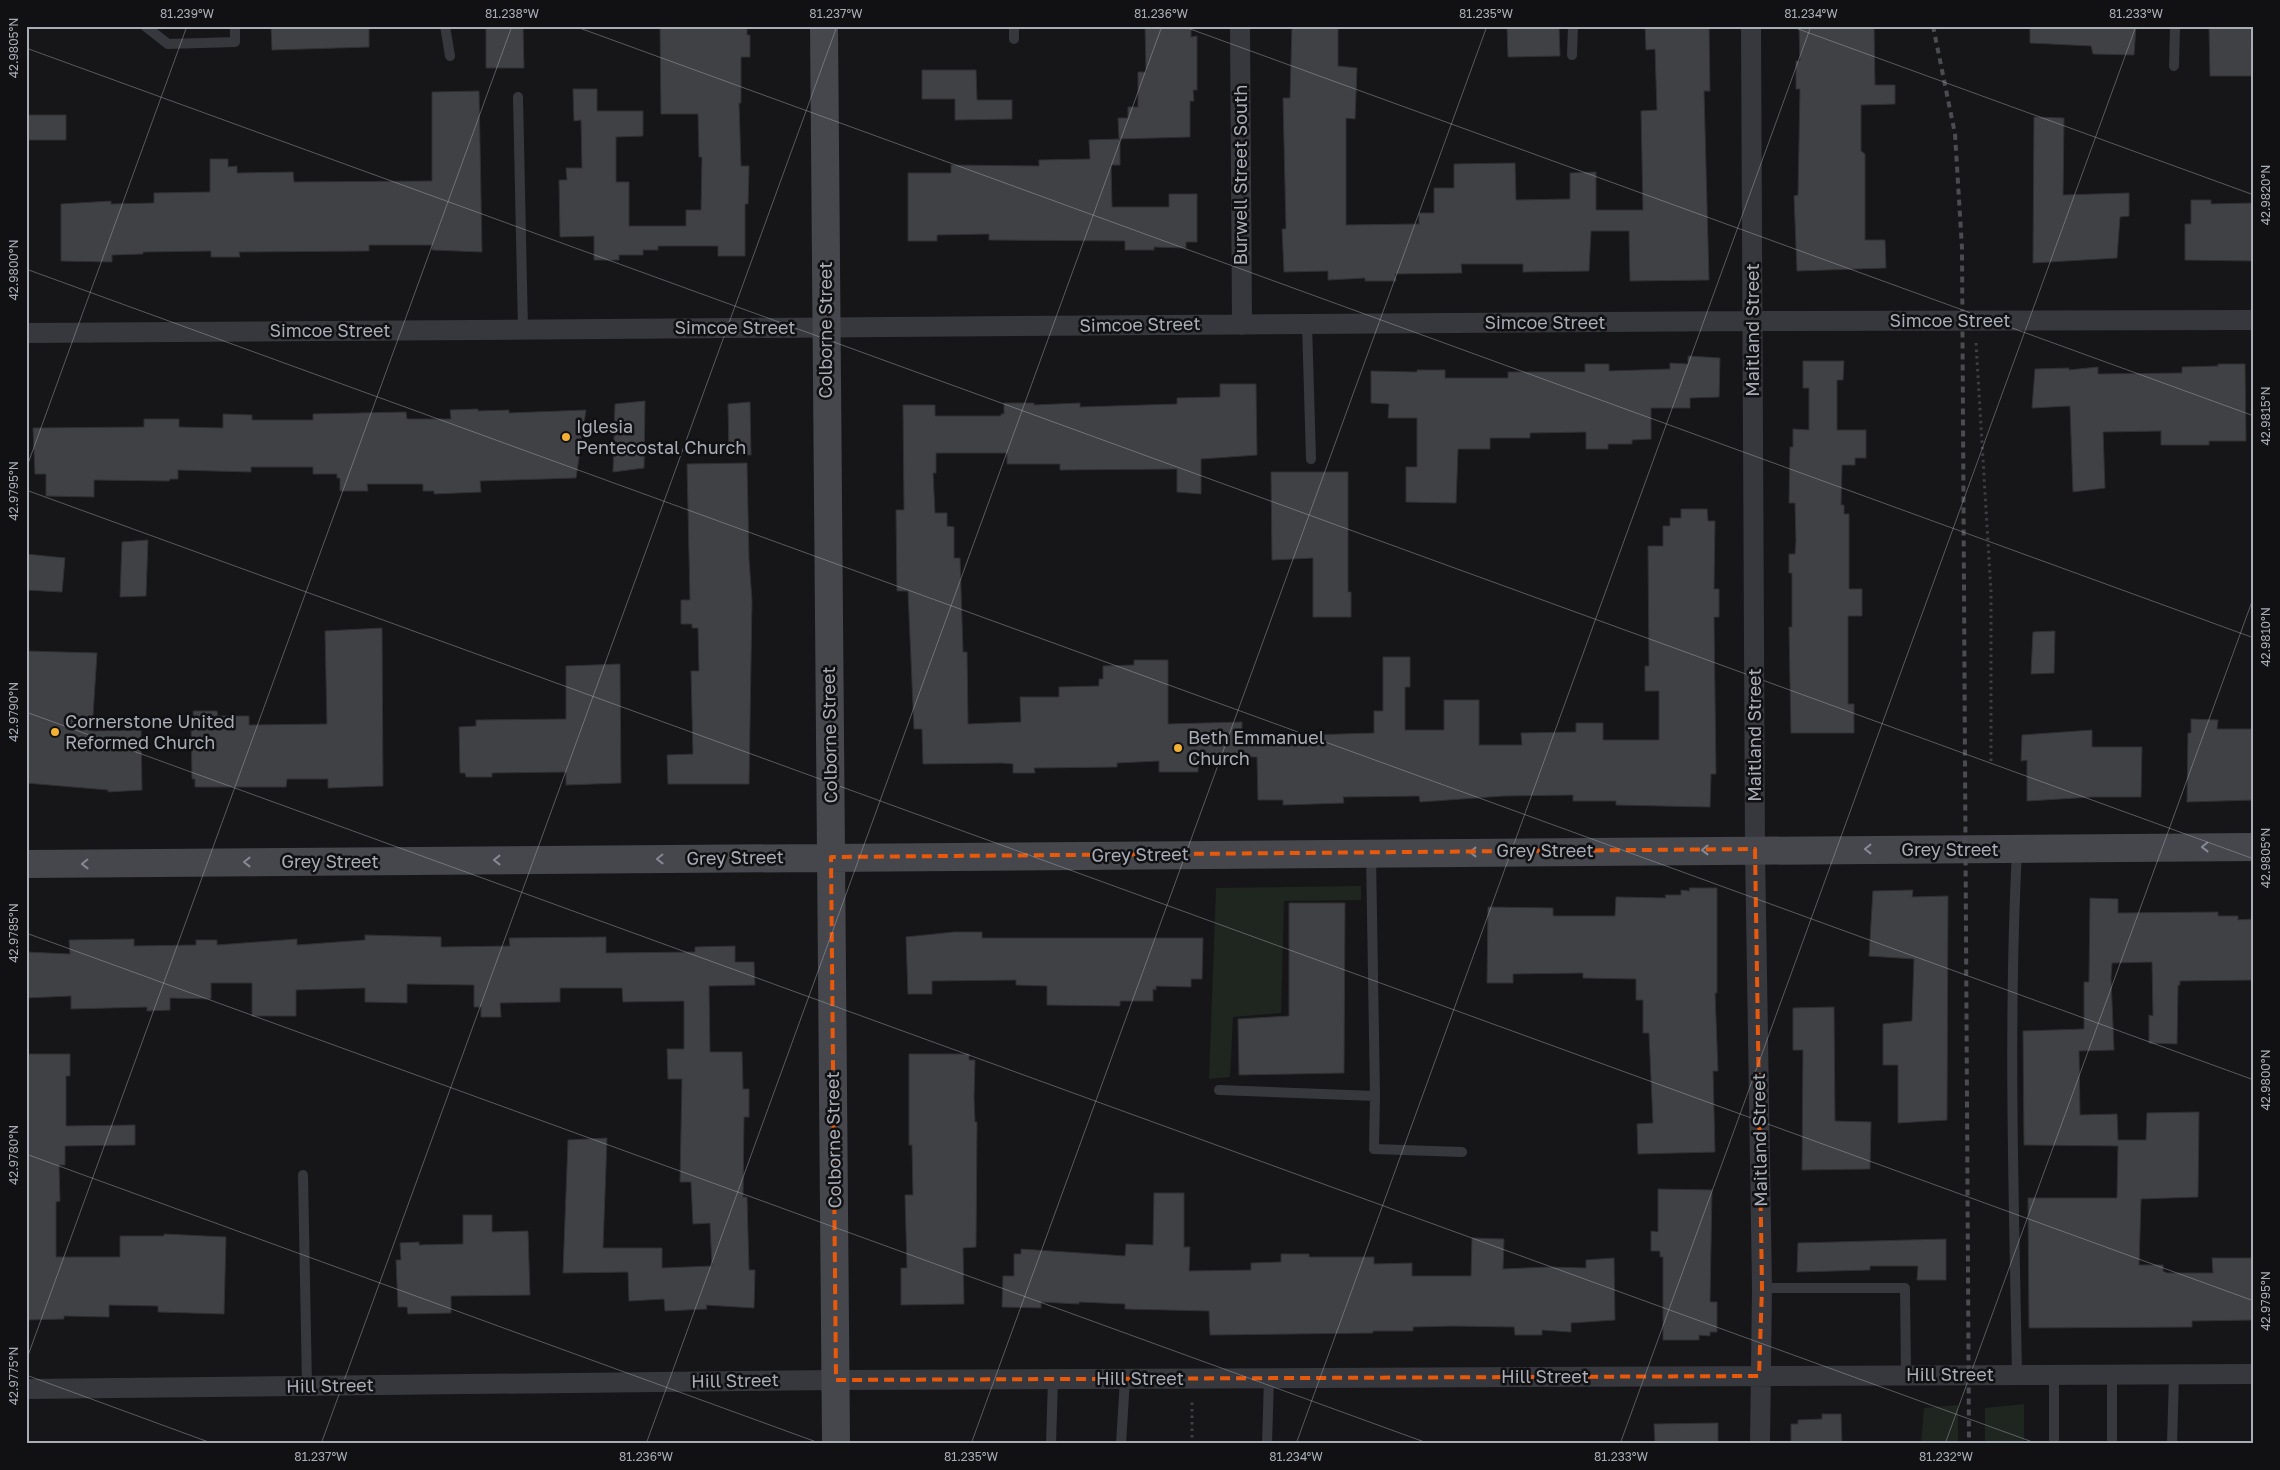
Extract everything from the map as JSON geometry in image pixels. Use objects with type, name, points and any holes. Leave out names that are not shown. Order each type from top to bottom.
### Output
[{"type":"street","name":"Colborne Street","points":[[824,26],[825,328],[836,1444]]},
{"type":"street","name":"Burwell Street South","points":[[1240,26],[1242,325]]},
{"type":"street","name":"Maitland Street","points":[[1752,26],[1755,849],[1762,1288],[1759,1376],[1760,1444]]},
{"type":"street","name":"Simcoe Street","points":[[26,334],[1753,321],[2254,320]]},
{"type":"street","name":"Grey Street","points":[[26,864],[1755,849],[2017,850],[2254,846]]},
{"type":"street","name":"Hill Street","points":[[26,1389],[836,1380],[2254,1374]]},
{"type":"lane","points":[[145,26],[168,44],[235,42],[235,26]]},
{"type":"lane","points":[[445,26],[450,56]]},
{"type":"lane","points":[[1014,26],[1014,39]]},
{"type":"lane","points":[[1572,56],[1573,26]]},
{"type":"lane","points":[[2174,66],[2175,26]]},
{"type":"lane","points":[[518,97],[523,330]]},
{"type":"lane","points":[[1307,324],[1311,459]]},
{"type":"lane","points":[[2017,850],[2012,944],[2011,1083],[2017,1374]]},
{"type":"lane","points":[[1371,852],[1375,1096],[1374,1149],[1462,1152]]},
{"type":"lane","points":[[1219,1090],[1375,1096]]},
{"type":"lane","points":[[303,1175],[307,1386]]},
{"type":"lane","points":[[1762,1288],[1905,1288],[1906,1375]]},
{"type":"lane","points":[[2054,1374],[2054,1444]]},
{"type":"lane","points":[[2112,1374],[2112,1444]]},
{"type":"lane","points":[[2172,1444],[2174,1375]]},
{"type":"lane","points":[[1267,1444],[1269,1378]]},
{"type":"lane","points":[[1121,1444],[1125,1379]]},
{"type":"lane","points":[[1051,1444],[1053,1380]]},
{"type":"path","points":[[1975,321],[1991,592],[1991,762]]},
{"type":"path","points":[[1192,1379],[1192,1444]]},
{"type":"highlighted area","points":[[1755,849],[1762,1288],[1759,1376],[836,1380],[831,857]]},
{"type":"shaded area","points":[[1361,886],[1361,900],[1284,901],[1281,1013],[1233,1017],[1230,1077],[1209,1079],[1216,888]]},
{"type":"shaded area","points":[[2024,1404],[2024,1444],[1985,1444],[1985,1408]]},
{"type":"shaded area","points":[[1958,1405],[1958,1444],[1921,1444],[1924,1408]]},
{"type":"building","points":[[271,26],[369,26],[369,47],[272,50]]},
{"type":"building","points":[[486,26],[523,26],[524,68],[486,68]]},
{"type":"building","points":[[660,26],[747,26],[747,35],[750,35],[750,57],[741,57],[741,103],[739,103],[741,166],[749,166],[748,204],[745,204],[745,256],[718,256],[718,246],[658,246],[658,250],[643,250],[643,255],[619,255],[619,260],[594,260],[594,236],[560,237],[559,180],[567,180],[566,168],[582,168],[581,120],[574,121],[573,89],[597,89],[597,111],[643,111],[643,136],[616,137],[616,182],[629,182],[629,226],[686,226],[686,210],[701,210],[702,157],[699,157],[698,114],[661,114]]},
{"type":"building","points":[[1145,26],[1191,26],[1191,37],[1197,36],[1197,90],[1193,90],[1194,101],[1190,101],[1190,137],[1119,139],[1118,118],[1128,118],[1128,107],[1138,107],[1138,72],[1146,72]]},
{"type":"building","points":[[1292,26],[1338,26],[1338,66],[1357,68],[1355,119],[1346,118],[1346,225],[1419,224],[1419,213],[1434,213],[1434,188],[1454,188],[1454,164],[1515,163],[1516,200],[1570,199],[1570,173],[1596,172],[1596,210],[1643,210],[1641,111],[1657,110],[1655,49],[1646,50],[1645,26],[1709,26],[1710,91],[1704,91],[1709,280],[1630,281],[1629,231],[1591,231],[1589,271],[1523,272],[1523,264],[1461,264],[1462,273],[1395,274],[1396,281],[1365,281],[1365,278],[1328,280],[1328,271],[1284,272],[1282,229],[1286,229],[1283,98],[1290,98]]},
{"type":"building","points":[[1507,26],[1559,26],[1560,56],[1508,57]]},
{"type":"building","points":[[1874,26],[1875,85],[1895,85],[1895,104],[1861,105],[1861,151],[1865,154],[1865,240],[1885,240],[1886,268],[1797,271],[1794,196],[1798,195],[1800,89],[1796,89],[1796,61],[1800,61],[1799,27]]},
{"type":"building","points":[[2030,26],[2136,26],[2134,55],[2093,54],[2091,46],[2030,43]]},
{"type":"building","points":[[2209,26],[2251,26],[2252,76],[2210,76]]},
{"type":"building","points":[[922,70],[976,70],[977,100],[1012,100],[1012,119],[955,120],[955,99],[922,99]]},
{"type":"building","points":[[479,91],[482,252],[432,250],[432,245],[369,245],[369,251],[239,252],[240,257],[211,257],[211,251],[143,252],[143,254],[112,255],[112,262],[61,261],[61,204],[111,201],[111,204],[154,203],[154,193],[210,192],[210,159],[228,159],[228,167],[237,166],[237,173],[293,172],[294,182],[432,181],[432,92]]},
{"type":"building","points":[[26,115],[66,115],[66,140],[26,140]]},
{"type":"building","points":[[2034,117],[2064,118],[2063,195],[2129,193],[2129,216],[2120,217],[2117,258],[2033,263]]},
{"type":"building","points":[[1120,139],[1120,165],[1111,165],[1112,207],[1169,207],[1169,194],[1197,194],[1197,242],[1186,242],[1186,248],[1154,247],[1154,250],[1125,250],[1125,241],[989,240],[989,234],[937,235],[937,241],[908,241],[908,173],[951,173],[951,165],[1039,166],[1039,160],[1090,159],[1089,140]]},
{"type":"building","points":[[2191,200],[2211,200],[2211,204],[2254,203],[2254,261],[2185,260],[2185,224],[2191,224]]},
{"type":"building","points":[[1688,356],[1720,358],[1719,397],[1690,398],[1690,408],[1651,408],[1651,439],[1632,440],[1632,444],[1608,444],[1608,449],[1586,449],[1586,432],[1530,433],[1530,438],[1490,438],[1490,449],[1458,449],[1456,503],[1406,502],[1406,467],[1417,467],[1417,418],[1388,418],[1389,404],[1371,403],[1371,371],[1417,372],[1417,370],[1445,370],[1445,378],[1508,378],[1508,372],[1585,372],[1585,364],[1609,364],[1609,371],[1670,369],[1670,363],[1688,364]]},
{"type":"building","points":[[1803,361],[1844,361],[1843,380],[1837,380],[1837,430],[1866,430],[1866,458],[1855,458],[1855,465],[1842,465],[1841,505],[1844,505],[1844,514],[1849,514],[1849,589],[1862,589],[1862,616],[1848,616],[1848,704],[1854,704],[1854,733],[1791,733],[1789,627],[1792,627],[1792,573],[1789,573],[1789,554],[1795,554],[1796,541],[1795,503],[1789,503],[1790,447],[1793,447],[1793,429],[1809,430],[1809,388],[1803,388]]},
{"type":"building","points":[[2218,364],[2245,364],[2246,441],[2209,441],[2209,445],[2161,445],[2161,431],[2103,432],[2105,488],[2073,492],[2070,406],[2032,408],[2035,369],[2069,368],[2069,370],[2098,367],[2098,374],[2182,373],[2182,367],[2218,366]]},
{"type":"building","points":[[1220,384],[1256,384],[1257,455],[1201,459],[1201,494],[1177,492],[1177,469],[1060,470],[1060,464],[1007,464],[1007,453],[936,453],[936,473],[933,473],[935,513],[947,513],[947,526],[954,527],[954,558],[960,558],[963,652],[967,652],[968,724],[1021,722],[1020,697],[1059,697],[1059,687],[1099,686],[1099,679],[1103,679],[1103,666],[1134,665],[1134,660],[1168,660],[1168,724],[1242,722],[1242,737],[1374,733],[1374,711],[1383,711],[1383,657],[1410,657],[1410,687],[1405,687],[1405,730],[1444,730],[1444,700],[1479,700],[1479,745],[1522,745],[1521,733],[1576,732],[1576,723],[1603,723],[1603,740],[1659,740],[1659,691],[1645,691],[1645,666],[1649,666],[1648,546],[1663,546],[1663,526],[1670,526],[1670,518],[1681,518],[1681,509],[1707,509],[1708,521],[1715,521],[1714,589],[1719,589],[1719,617],[1714,617],[1716,774],[1711,774],[1710,807],[1616,805],[1616,801],[1573,801],[1573,795],[1503,796],[1420,802],[1419,796],[1343,797],[1344,803],[1283,805],[1283,800],[1258,800],[1257,757],[1198,756],[1198,772],[1159,772],[1159,761],[1117,763],[1117,767],[1034,768],[1035,773],[1013,773],[1013,764],[1002,763],[923,764],[922,729],[914,729],[908,591],[897,591],[896,510],[904,510],[903,405],[935,405],[935,416],[1001,416],[1001,414],[1004,414],[1004,403],[1034,403],[1034,405],[1080,403],[1080,407],[1177,404],[1177,398],[1220,397]]},
{"type":"building","points":[[645,401],[644,468],[613,472],[615,404]]},
{"type":"building","points":[[750,402],[751,455],[729,455],[728,404]]},
{"type":"building","points":[[478,409],[478,411],[509,410],[509,413],[586,410],[576,478],[480,481],[481,492],[434,494],[434,491],[423,491],[423,484],[367,484],[368,491],[340,491],[340,478],[337,478],[337,474],[313,474],[313,467],[251,467],[251,472],[178,470],[178,479],[170,479],[169,481],[94,480],[94,497],[46,496],[46,474],[35,474],[33,428],[144,427],[144,419],[179,419],[179,427],[223,428],[223,414],[252,415],[252,420],[313,420],[313,414],[406,412],[407,419],[451,419],[450,410]]},
{"type":"building","points":[[747,463],[752,601],[749,784],[668,784],[667,755],[693,754],[691,671],[699,671],[698,628],[692,628],[692,624],[681,624],[681,600],[690,600],[687,464]]},
{"type":"building","points":[[1271,472],[1348,472],[1348,592],[1351,592],[1351,617],[1313,617],[1313,558],[1272,560]]},
{"type":"building","points":[[148,540],[146,596],[120,597],[122,542]]},
{"type":"building","points":[[26,554],[65,558],[62,592],[26,590]]},
{"type":"building","points":[[382,628],[383,786],[328,788],[328,779],[287,779],[286,787],[195,787],[195,779],[192,779],[191,722],[194,722],[193,711],[217,711],[218,716],[249,716],[249,725],[327,724],[325,631]]},
{"type":"building","points":[[2055,631],[2054,673],[2031,674],[2033,632]]},
{"type":"building","name":"Cornerstone United Reformed Church","points":[[26,651],[97,653],[92,731],[141,730],[142,790],[108,792],[108,790],[26,783]]},
{"type":"building","points":[[620,664],[621,783],[566,785],[566,772],[492,773],[492,777],[466,777],[465,773],[460,773],[459,727],[476,726],[476,720],[566,719],[566,666]]},
{"type":"building","points":[[2191,719],[2218,720],[2217,729],[2254,729],[2254,800],[2187,802],[2188,733],[2191,733]]},
{"type":"building","points":[[2092,730],[2092,747],[2142,747],[2141,797],[2093,797],[2027,801],[2027,760],[2021,761],[2022,735]]},
{"type":"building","points":[[1689,888],[1717,888],[1717,993],[1715,993],[1718,1071],[1713,1071],[1715,1152],[1638,1154],[1637,1124],[1653,1123],[1649,1033],[1643,1033],[1643,1000],[1636,1000],[1636,979],[1583,978],[1583,973],[1513,974],[1513,983],[1487,983],[1488,907],[1553,908],[1553,916],[1615,916],[1616,897],[1666,898],[1665,895],[1681,895],[1681,890],[1690,891]]},
{"type":"building","points":[[1913,890],[1912,897],[1948,896],[1947,1120],[1898,1123],[1898,1065],[1883,1065],[1883,1024],[1912,1021],[1914,959],[1869,956],[1873,891]]},
{"type":"building","points":[[2090,898],[2118,899],[2118,913],[2218,912],[2218,916],[2238,916],[2238,920],[2254,919],[2254,980],[2180,981],[2180,985],[2178,985],[2177,1044],[2149,1043],[2149,1015],[2153,1016],[2152,962],[2112,963],[2114,1050],[2079,1051],[2080,1115],[2117,1114],[2118,1140],[2146,1140],[2147,1113],[2199,1112],[2198,1197],[2141,1199],[2139,1265],[2163,1265],[2163,1271],[2167,1273],[2213,1273],[2212,1258],[2254,1258],[2254,1320],[2192,1321],[2192,1327],[2029,1328],[2028,1198],[2117,1198],[2118,1146],[2024,1145],[2023,1031],[2084,1029],[2084,982],[2089,982]]},
{"type":"building","points":[[1289,903],[1345,903],[1344,1073],[1239,1075],[1238,1019],[1289,1016]]},
{"type":"building","points":[[954,932],[982,932],[982,938],[1203,938],[1202,979],[1191,979],[1191,987],[1156,986],[1156,990],[1153,989],[1153,1001],[1120,1001],[1120,1006],[1047,1005],[1047,986],[1016,985],[1016,980],[932,981],[932,994],[908,994],[906,937]]},
{"type":"building","points":[[365,935],[441,937],[441,947],[510,946],[509,938],[606,937],[606,953],[695,952],[695,947],[735,946],[735,962],[754,962],[755,985],[709,986],[710,1052],[742,1052],[743,1089],[749,1089],[749,1117],[744,1117],[743,1197],[747,1197],[749,1270],[755,1270],[754,1308],[706,1305],[707,1309],[665,1311],[664,1299],[629,1301],[628,1272],[563,1273],[568,1140],[607,1138],[603,1248],[662,1248],[662,1268],[712,1266],[710,1223],[693,1224],[691,1182],[680,1182],[682,1079],[668,1079],[667,1049],[684,1049],[684,1001],[623,1002],[622,988],[560,988],[560,1002],[500,1003],[501,1017],[481,1017],[481,1007],[474,1007],[474,985],[407,984],[407,1003],[365,1002],[365,988],[296,990],[296,1016],[252,1016],[252,983],[211,983],[211,999],[170,998],[170,1010],[147,1011],[147,1007],[71,1009],[71,996],[26,998],[26,952],[70,954],[69,940],[134,939],[134,946],[196,945],[196,940],[217,940],[217,945],[297,939],[297,945],[365,940]]},
{"type":"building","points":[[1834,1007],[1835,1121],[1871,1122],[1870,1169],[1802,1170],[1803,1050],[1793,1050],[1793,1008]]},
{"type":"building","points":[[26,1054],[70,1054],[70,1076],[66,1076],[66,1126],[135,1125],[135,1145],[65,1146],[65,1165],[59,1165],[60,1201],[56,1202],[56,1257],[120,1257],[120,1236],[164,1236],[164,1234],[226,1237],[224,1314],[158,1312],[158,1306],[109,1305],[109,1317],[64,1316],[64,1319],[26,1320]]},
{"type":"building","points":[[909,1054],[969,1054],[969,1060],[975,1060],[974,1098],[975,1122],[977,1122],[976,1247],[963,1248],[964,1304],[901,1305],[901,1268],[907,1268],[905,1195],[913,1195],[912,1145],[909,1145]]},
{"type":"building","points":[[1658,1189],[1712,1190],[1710,1302],[1717,1302],[1717,1332],[1710,1332],[1710,1336],[1699,1335],[1699,1340],[1663,1340],[1663,1257],[1660,1257],[1660,1251],[1651,1251],[1651,1231],[1658,1232]]},
{"type":"building","points":[[1154,1193],[1184,1193],[1184,1247],[1190,1247],[1189,1271],[1251,1270],[1251,1263],[1281,1262],[1281,1254],[1309,1254],[1309,1257],[1374,1257],[1374,1264],[1412,1263],[1412,1276],[1471,1276],[1472,1238],[1504,1239],[1503,1269],[1586,1268],[1586,1260],[1614,1258],[1615,1320],[1571,1323],[1571,1332],[1542,1330],[1542,1335],[1515,1335],[1514,1327],[1453,1326],[1413,1327],[1413,1331],[1373,1331],[1373,1333],[1210,1335],[1209,1311],[1125,1309],[1125,1304],[1079,1302],[1079,1304],[1041,1302],[1041,1308],[1002,1307],[1003,1276],[1014,1276],[1014,1254],[1021,1254],[1021,1249],[1125,1256],[1126,1244],[1153,1245]]},
{"type":"building","points":[[463,1215],[492,1215],[492,1232],[528,1231],[530,1295],[451,1296],[451,1313],[408,1314],[407,1307],[398,1307],[396,1260],[401,1260],[400,1243],[419,1242],[419,1245],[463,1244]]},
{"type":"building","points":[[1946,1239],[1946,1280],[1917,1280],[1918,1266],[1870,1266],[1870,1270],[1797,1272],[1798,1243]]},
{"type":"building","points":[[1822,1414],[1841,1414],[1842,1444],[1791,1444],[1791,1424],[1798,1424],[1798,1420],[1822,1419]]},
{"type":"building","points":[[1718,1423],[1718,1444],[1655,1444],[1654,1424]]},
{"type":"railway","points":[[1933,26],[1955,134],[1962,248],[1969,1444]]},
{"type":"place","name":"Iglesia Pentecostal Church","points":[[566,437]]},
{"type":"place","name":"Cornerstone United Reformed Church","points":[[55,732]]},
{"type":"place","name":"Beth Emmanuel Church","points":[[1178,748]]}]
